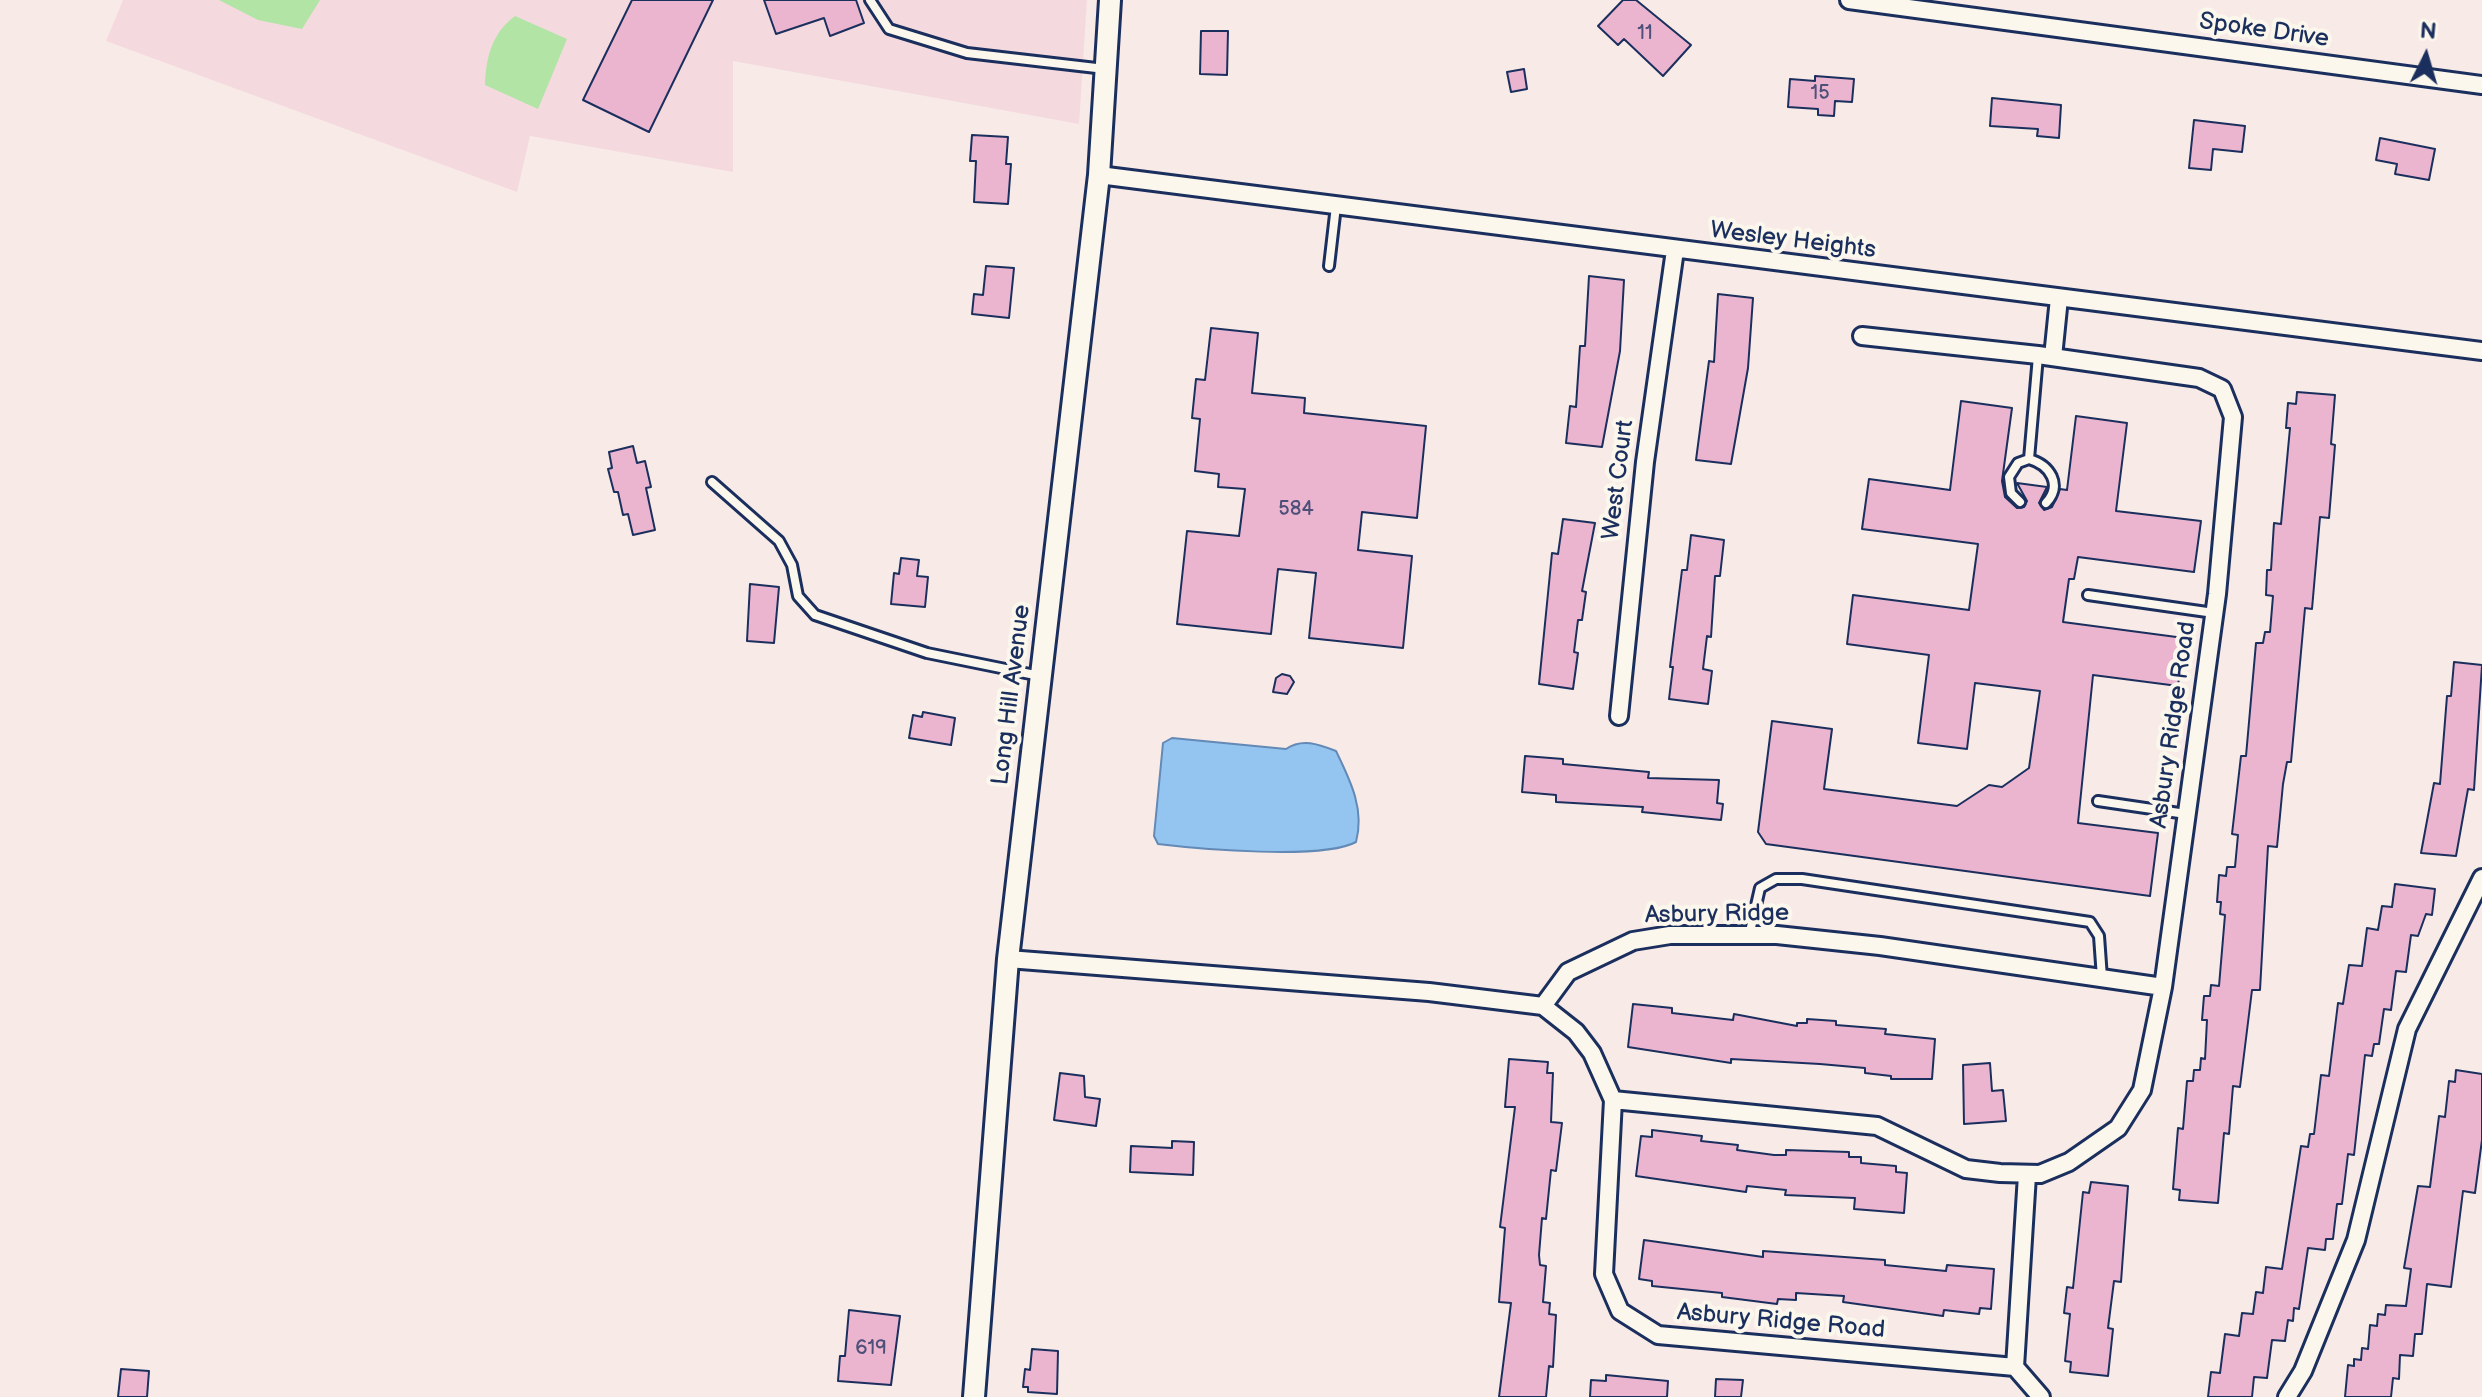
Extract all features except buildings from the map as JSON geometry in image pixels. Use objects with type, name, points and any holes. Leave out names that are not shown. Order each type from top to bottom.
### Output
[{"type":"street","name":"Long Hill Avenue","points":[[974,1397],[1008,959],[1099,175],[1110,0]]},
{"type":"street","name":"Spoke Drive","points":[[1849,0],[2482,85]]},
{"type":"street","name":"Wesley Heights","points":[[1099,175],[2482,351]]},
{"type":"street","name":"West Court","points":[[1619,716],[1645,462],[1675,250]]},
{"type":"street","points":[[2046,356],[2059,298]]},
{"type":"street","name":"Asbury Ridge Road","points":[[1613,1100],[1877,1126],[1966,1169],[2027,1175],[2040,1174],[2088,1150],[2118,1128],[2132,1111],[2148,1069],[2163,987],[2214,613],[2233,417],[2222,389],[2199,378],[2046,356],[1862,336]]},
{"type":"street","points":[[2287,1397],[2303,1371],[2356,1240],[2407,1029],[2482,878]]},
{"type":"street","name":"Asbury Ridge","points":[[1543,1006],[1568,972],[1633,941],[1670,935],[1777,935],[1880,946],[2163,987]]},
{"type":"street","points":[[1008,959],[1429,992],[1543,1006]]},
{"type":"street","name":"Asbury Ridge Road","points":[[1543,1006],[1576,1032],[1592,1053],[1613,1100],[1604,1274],[1620,1311],[1658,1335],[2015,1367]]},
{"type":"street","points":[[2027,1175],[2015,1367],[2041,1397]]},
{"type":"lane","points":[[870,0],[889,29],[967,53],[1105,69]]},
{"type":"lane","points":[[1329,266],[1336,206]]},
{"type":"lane","points":[[2029,459],[2046,356]]},
{"type":"lane","points":[[2020,502],[2011,493],[2009,477],[2018,463],[2029,459],[2046,467],[2053,478],[2054,491],[2046,503]]},
{"type":"lane","points":[[712,482],[779,541],[792,565],[798,596],[815,615],[927,653],[1041,676]]},
{"type":"lane","points":[[2088,595],[2214,613]]},
{"type":"lane","points":[[2098,801],[2186,814]]},
{"type":"lane","points":[[1749,936],[1760,888],[1776,879],[1802,879],[2090,922],[2099,936],[2102,978]]},
{"type":"shaded area","points":[[123,0],[1087,0],[1079,124],[733,61],[733,172],[530,136],[517,192],[106,41]]},
{"type":"green space","points":[[219,0],[320,0],[302,29],[258,20]]},
{"type":"green space","points":[[515,16],[567,39],[538,109],[485,85],[492,46],[501,30]]},
{"type":"water","points":[[1172,738],[1286,749],[1310,743],[1336,751],[1357,806],[1356,842],[1317,851],[1290,852],[1158,844],[1154,836],[1163,743]]}]
